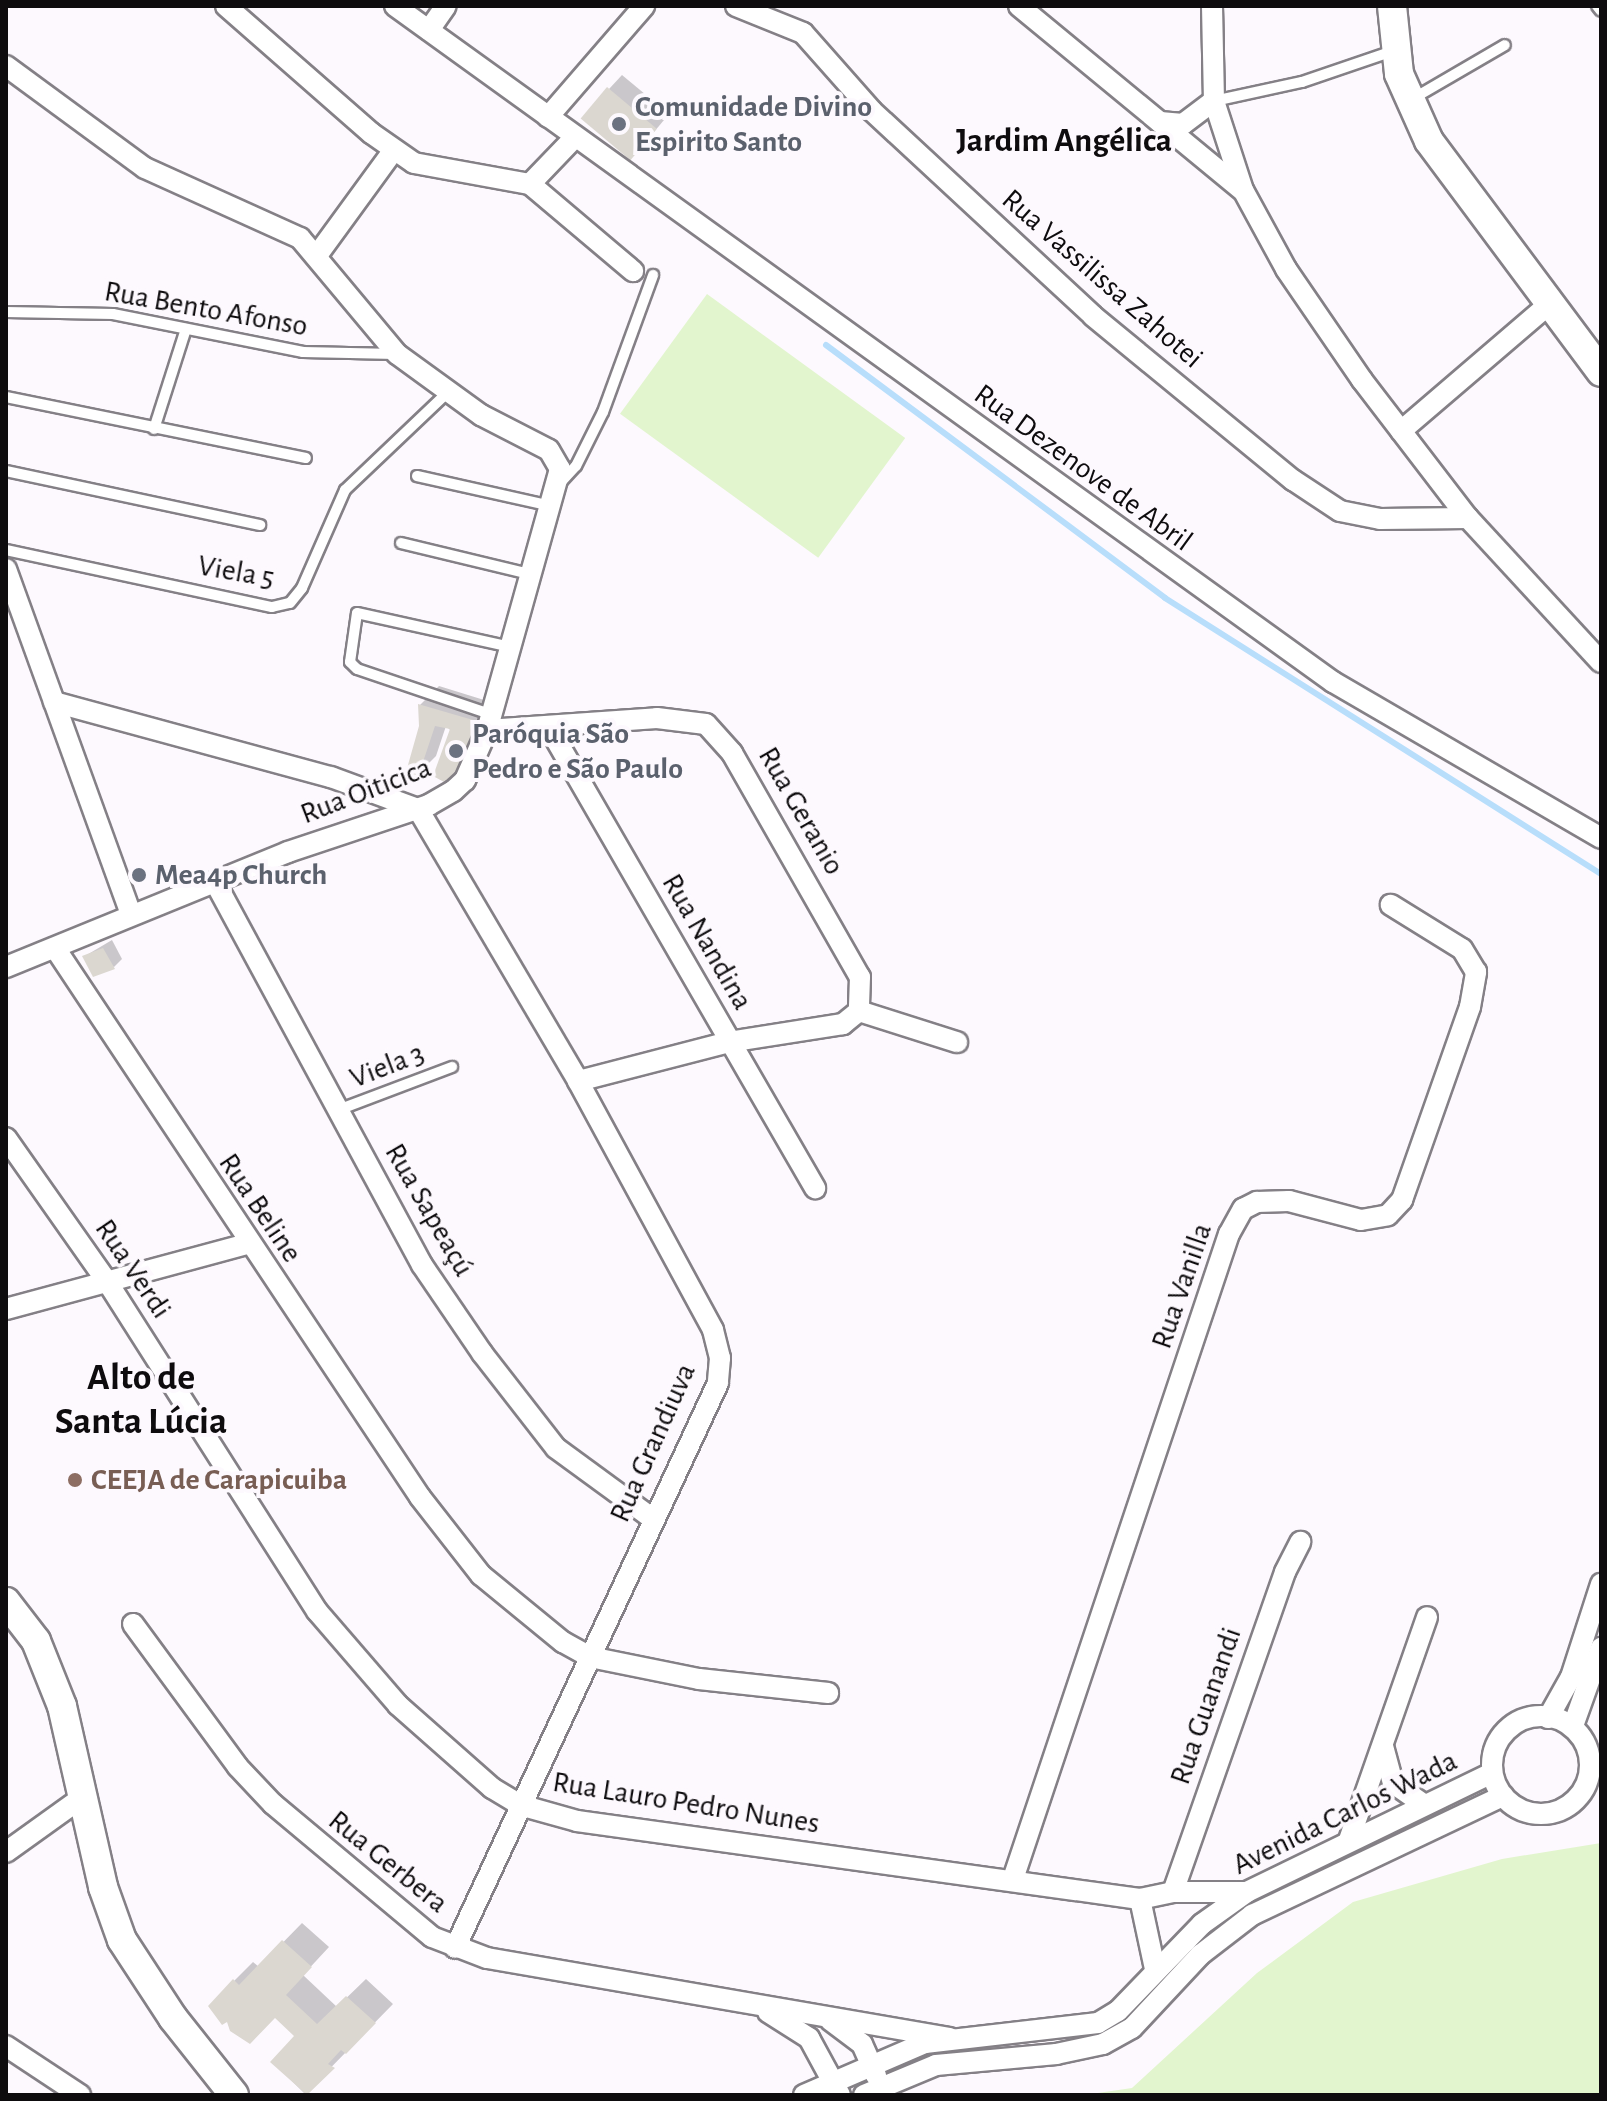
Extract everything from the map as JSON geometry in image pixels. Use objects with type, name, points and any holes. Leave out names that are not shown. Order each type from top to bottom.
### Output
[{"type":"main road","points":[[1392,6],[1394,51],[1409,101],[1444,164],[1547,306],[1601,372]]},
{"type":"main road","points":[[6,1602],[36,1641],[50,1671],[72,1745],[80,1799],[122,1940],[173,2018],[234,2095]]},
{"type":"street","points":[[226,6],[393,151],[442,172],[530,184],[643,273]]},
{"type":"street","name":"Rua Dezenove de Abril","points":[[395,6],[1333,682],[1601,838]]},
{"type":"street","points":[[429,30],[446,6]]},
{"type":"street","points":[[548,117],[644,6]]},
{"type":"street","name":"Rua Vassilissa Zahotei","points":[[736,6],[803,33],[872,111],[1093,316],[1293,480],[1340,511],[1380,519],[1468,518]]},
{"type":"street","points":[[1019,6],[1243,190]]},
{"type":"street","points":[[1212,6],[1214,101],[1243,190],[1286,269],[1401,431],[1468,518],[1601,662]]},
{"type":"street","points":[[6,66],[145,168],[273,223],[318,254],[397,354],[447,393],[549,450],[558,460],[560,483]]},
{"type":"street","points":[[1160,122],[1183,124],[1214,101]]},
{"type":"street","points":[[530,184],[575,137]]},
{"type":"street","points":[[318,254],[393,151]]},
{"type":"street","points":[[1401,431],[1547,306]]},
{"type":"street","name":"Rua Oiticica","points":[[6,967],[215,882],[418,809],[465,780],[489,722],[529,574],[560,483]]},
{"type":"street","points":[[6,569],[131,915]]},
{"type":"street","points":[[54,702],[331,777],[418,809]]},
{"type":"street","name":"Rua Geranio","points":[[489,722],[548,726],[657,718],[687,720],[715,731],[857,967],[862,987],[859,1011]]},
{"type":"street","name":"Rua Nandina","points":[[548,726],[815,1188]]},
{"type":"street","name":"Rua Grandiuva","points":[[418,809],[578,1081],[713,1330],[720,1358],[718,1383],[455,1948]]},
{"type":"street","name":"Rua Sapeaçú","points":[[215,882],[422,1265],[523,1410],[589,1476],[653,1519]]},
{"type":"street","name":"Rua Vanilla","points":[[1013,1879],[1229,1234],[1243,1209],[1257,1202],[1289,1201],[1361,1220],[1388,1215],[1402,1200],[1470,1007],[1476,972],[1462,949],[1391,905]]},
{"type":"street","name":"Rua Beline","points":[[55,948],[247,1244],[420,1497],[481,1575],[552,1634],[590,1657]]},
{"type":"street","points":[[578,1081],[729,1042],[830,1028],[859,1011],[957,1042]]},
{"type":"street","name":"Rua Verdi","points":[[6,1138],[108,1283],[281,1558]]},
{"type":"street","points":[[6,1309],[247,1244]]},
{"type":"street","name":"Rua Guanandi","points":[[1173,1892],[1285,1572],[1300,1542]]},
{"type":"street","name":"Rua Lauro Pedro Nunes","points":[[281,1558],[349,1654],[398,1705],[492,1788],[520,1805],[577,1821],[1140,1899],[1173,1892],[1247,1892]]},
{"type":"street","points":[[1548,1718],[1571,1677],[1601,1584]]},
{"type":"street","points":[[1349,1840],[1427,1617]]},
{"type":"street","name":"Rua Gerbera","points":[[133,1624],[238,1767],[273,1804],[389,1906],[455,1948],[487,1958],[950,2038]]},
{"type":"street","points":[[590,1657],[766,1689],[828,1693]]},
{"type":"street","points":[[1573,1726],[1599,1660]]},
{"type":"street","points":[[1524,1718],[1548,1718],[1573,1726],[1584,1739],[1596,1774],[1585,1789],[1559,1811],[1529,1813],[1503,1796],[1492,1773],[1494,1752],[1510,1726],[1524,1718]]},
{"type":"street","points":[[1383,1742],[1393,1783],[1424,1805]]},
{"type":"street","name":"Avenida Carlos Wada","points":[[804,2095],[836,2089],[872,2064],[950,2038],[1054,2032],[1098,2023],[1118,2011],[1155,1969],[1202,1924],[1247,1892],[1492,1773]]},
{"type":"street","name":"Avenida Carlos Wada","points":[[871,2091],[936,2065],[1056,2054],[1103,2044],[1132,2028],[1200,1955],[1252,1915],[1503,1796]]},
{"type":"street","points":[[6,1852],[80,1799]]},
{"type":"street","points":[[1140,1899],[1155,1969]]},
{"type":"street","name":"Rua Gerbera","points":[[745,2004],[800,2028],[836,2089]]},
{"type":"street","name":"Rua Gerbera","points":[[821,2015],[849,2030],[872,2064],[871,2091]]},
{"type":"street","points":[[6,2046],[80,2095]]},
{"type":"lane","points":[[1597,6],[1601,11]]},
{"type":"lane","points":[[1409,101],[1505,45]]},
{"type":"lane","points":[[1214,101],[1302,82],[1394,51]]},
{"type":"lane","points":[[560,483],[576,466],[603,412],[643,273]]},
{"type":"lane","name":"Rua Bento Afonso","points":[[6,312],[102,313],[303,352],[397,354]]},
{"type":"lane","points":[[154,429],[186,329]]},
{"type":"lane","name":"Viela 5","points":[[6,550],[272,607],[290,603],[302,588],[345,490],[447,393]]},
{"type":"lane","points":[[6,397],[306,458]]},
{"type":"lane","points":[[6,471],[260,525]]},
{"type":"lane","points":[[417,476],[553,506]]},
{"type":"lane","points":[[401,543],[529,574]]},
{"type":"lane","points":[[489,722],[357,669],[350,662],[357,613],[511,647]]},
{"type":"lane","name":"Viela 3","points":[[338,1110],[452,1067]]},
{"type":"green space","points":[[707,294],[905,438],[818,558],[620,414]]},
{"type":"green space","points":[[1601,1843],[1601,2095],[1084,2095],[1132,2088],[1257,1973],[1353,1902],[1502,1859]]},
{"type":"building","name":"Comunidade Divino Espirito Santo","points":[[607,87],[657,129],[630,160],[581,118]]},
{"type":"building","name":"Paróquia São Pedro e São Paulo","points":[[418,704],[480,722],[459,777],[444,782],[433,776],[450,729],[435,726],[418,777],[406,772],[419,726]]},
{"type":"building","points":[[103,948],[115,969],[93,977],[82,956]]},
{"type":"building","points":[[282,1940],[312,1967],[286,1995],[317,2024],[346,1996],[376,2023],[346,2054],[341,2050],[328,2064],[335,2068],[307,2095],[270,2062],[294,2036],[275,2018],[250,2044],[230,2031],[227,2022],[222,2025],[208,2006],[233,1979],[239,1985]]},
{"type":"waterway","points":[[826,345],[1165,598],[1601,874]]},
{"type":"place","name":"Comunidade Divino Espirito Santo","points":[[619,124]]},
{"type":"place","name":"Paróquia São Pedro e São Paulo","points":[[456,751]]},
{"type":"place","name":"Mea4p Church","points":[[139,875]]},
{"type":"place","name":"CEEJA de Carapicuiba","points":[[75,1480]]},
{"type":"district","name":"Jardim Angélica","points":[[1064,142]]},
{"type":"district","name":"Alto de Santa Lúcia","points":[[141,1401]]}]
